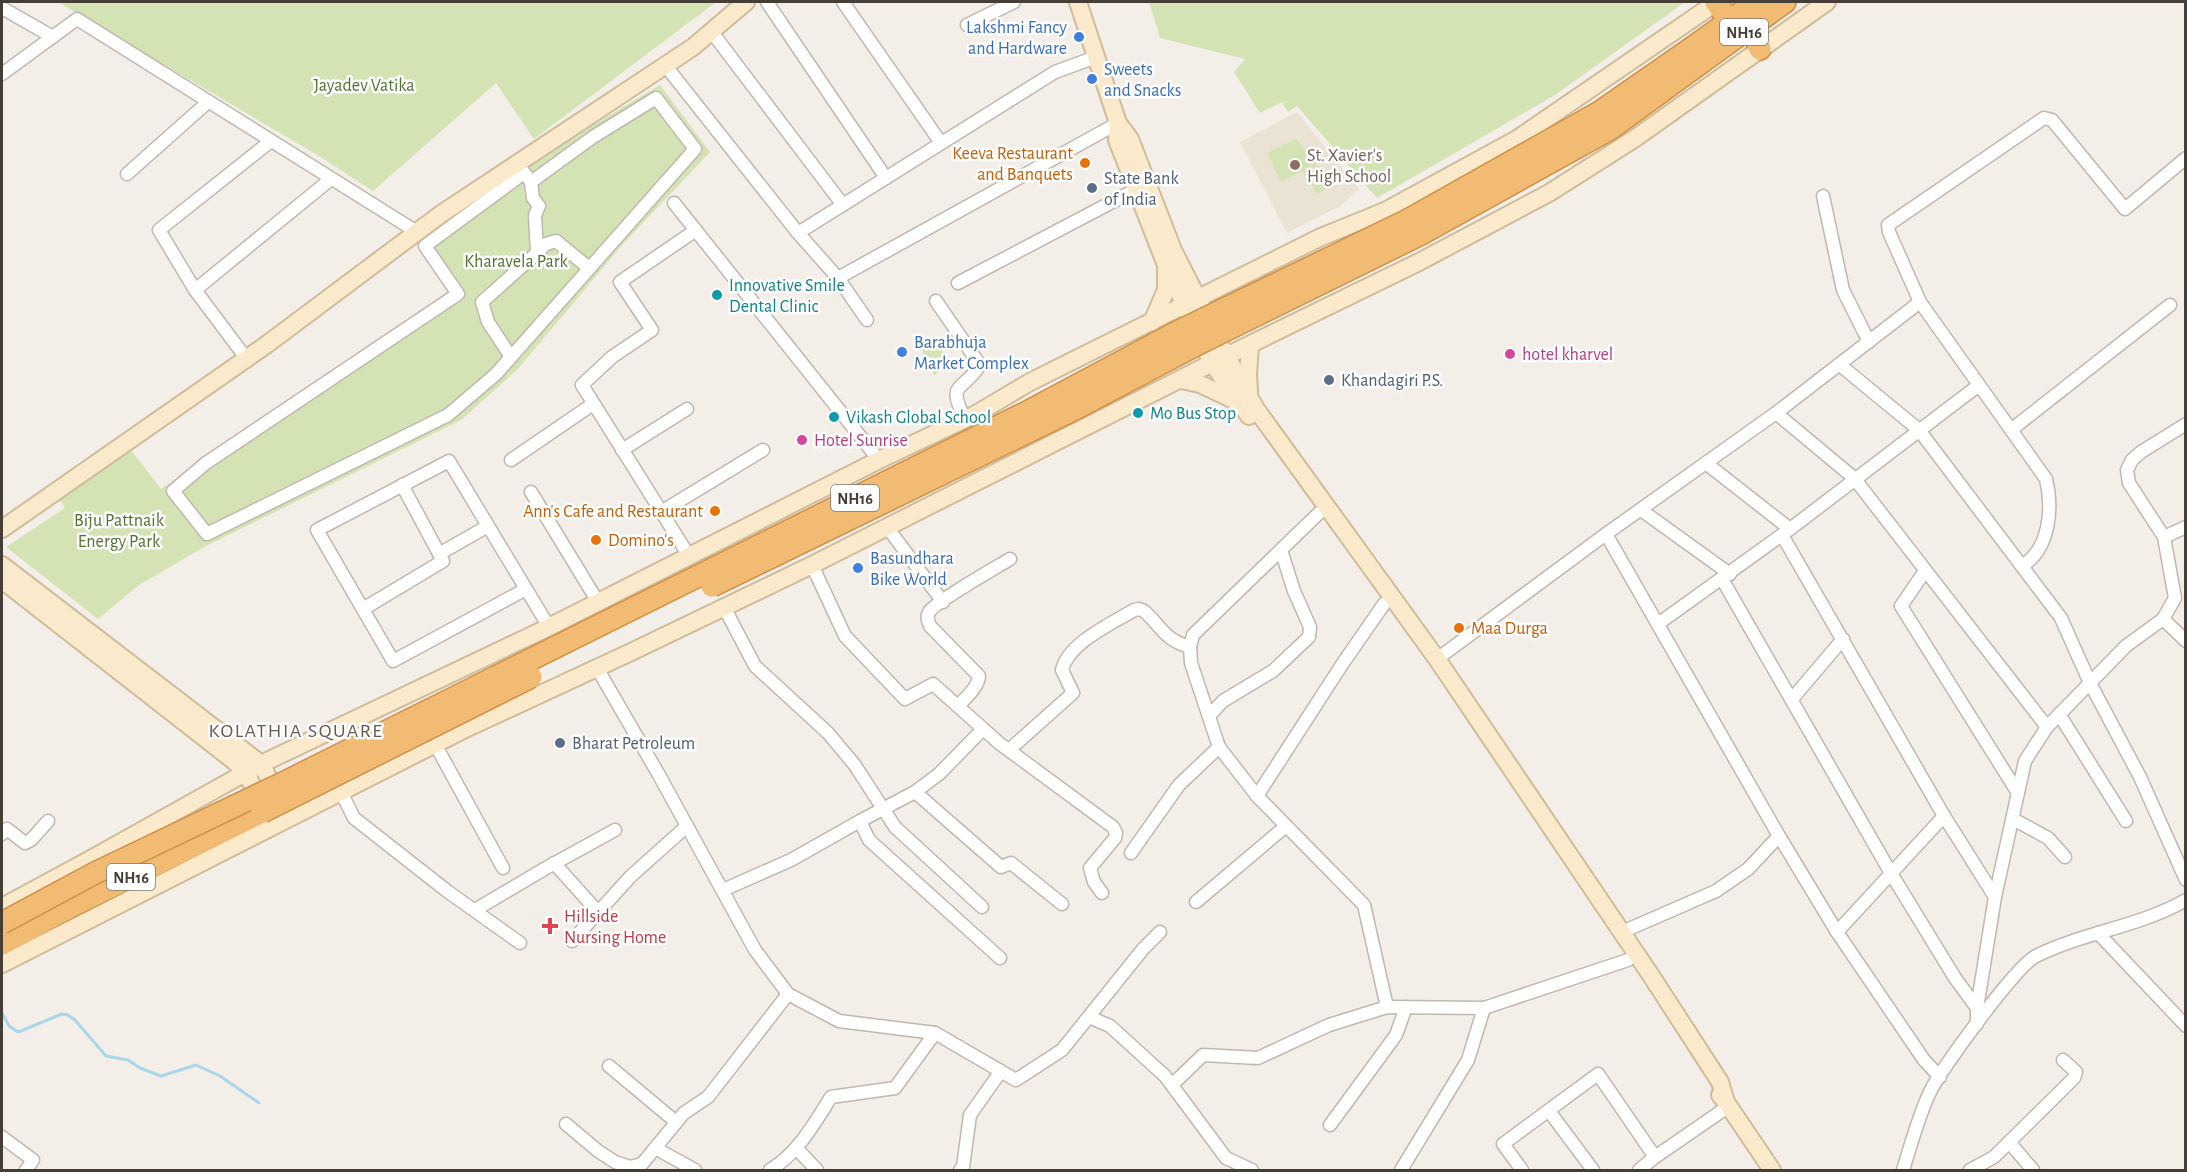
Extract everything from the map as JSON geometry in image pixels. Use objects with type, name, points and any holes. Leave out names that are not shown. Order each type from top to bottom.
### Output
[{"type":"highway","points":[[1717,2],[1729,21]]},
{"type":"highway","name":"NH16","points":[[2,944],[96,894],[835,525],[1077,408],[1200,343],[1421,234],[1610,129],[1697,54],[1729,21],[1756,2]]},
{"type":"highway","name":"NH16","points":[[2,923],[94,873],[349,751],[1025,413],[1175,333],[1408,220],[1598,113],[1697,54],[1750,27],[1785,2]]},
{"type":"highway","points":[[1750,27],[1760,50]]},
{"type":"street","points":[[2,529],[246,358],[417,232],[524,172],[593,137],[656,98],[695,149],[496,374],[448,415],[207,534],[173,491],[206,463],[458,294],[425,246],[524,172],[665,65],[693,47],[746,2]]},
{"type":"street","points":[[767,2],[886,178]]},
{"type":"street","points":[[843,2],[941,143]]},
{"type":"street","points":[[967,25],[1014,2]]},
{"type":"street","points":[[1078,2],[1118,123],[1130,139],[1173,250],[1173,264],[1166,290],[1152,322]]},
{"type":"street","points":[[2,907],[247,774],[261,764],[549,627],[965,419],[1048,374],[1282,256],[1385,211],[1517,139],[1717,2]]},
{"type":"street","points":[[2,964],[435,744],[812,565],[1419,262],[1549,193],[1634,139],[1827,2]]},
{"type":"street","points":[[2,8],[53,37]]},
{"type":"street","points":[[2,74],[77,19],[417,232]]},
{"type":"street","points":[[711,31],[843,205]]},
{"type":"street","points":[[798,233],[1055,72],[1096,57]]},
{"type":"street","points":[[665,65],[798,233],[838,278],[867,320]]},
{"type":"street","points":[[127,174],[208,102]]},
{"type":"street","points":[[2022,566],[2031,561],[2042,548],[2047,526],[2049,491],[2046,479],[1920,302],[1888,232],[1888,225],[2044,118],[2052,120],[2125,210],[2186,158]]},
{"type":"street","points":[[1118,123],[1117,140],[1135,189],[1219,360],[1306,487],[1437,659],[1711,1087],[1728,1104],[1773,1170]]},
{"type":"street","points":[[838,278],[1118,123]]},
{"type":"street","points":[[246,358],[195,290],[159,230],[271,141]]},
{"type":"street","points":[[524,172],[539,206],[535,215],[537,253]]},
{"type":"street","points":[[195,290],[331,179]]},
{"type":"street","points":[[958,283],[1135,189]]},
{"type":"street","points":[[1823,196],[1843,290],[1869,342]]},
{"type":"street","points":[[674,202],[879,460]]},
{"type":"street","points":[[689,556],[582,385],[612,357],[652,330],[620,282],[696,230]]},
{"type":"street","points":[[511,357],[488,322],[482,302],[546,244],[556,241],[589,268]]},
{"type":"street","points":[[1282,256],[1272,283],[1275,294],[1282,304],[1292,311],[1314,314]]},
{"type":"street","points":[[1173,264],[1199,280],[1227,284]]},
{"type":"street","points":[[936,301],[980,365],[956,393],[956,401],[965,419]]},
{"type":"street","points":[[1437,659],[1606,534],[1776,413],[1920,302]]},
{"type":"street","points":[[2011,430],[2170,305]]},
{"type":"street","points":[[1245,400],[1250,345]]},
{"type":"street","points":[[1840,365],[1919,430],[2061,618],[2090,683],[2140,777],[2186,880]]},
{"type":"street","points":[[1048,374],[1076,381],[1086,390],[1089,405],[1083,429]]},
{"type":"street","points":[[1181,380],[1200,384],[1245,400]]},
{"type":"street","points":[[1658,624],[1726,577],[1979,385]]},
{"type":"street","points":[[511,460],[593,404]]},
{"type":"street","points":[[622,450],[687,409]]},
{"type":"street","points":[[1776,413],[1854,478],[2047,727]]},
{"type":"street","points":[[1977,1024],[1977,1008],[1995,897],[2025,761],[2047,727],[2126,646],[2163,619],[2180,600],[2164,537],[2129,483],[2127,470],[2132,460],[2141,452],[2186,424]]},
{"type":"street","points":[[662,512],[763,450]]},
{"type":"street","points":[[526,589],[393,661],[317,530],[448,461],[488,526],[549,627]]},
{"type":"street","points":[[1707,464],[1786,532],[1843,639],[1944,816],[1995,897]]},
{"type":"street","points":[[363,609],[443,561],[402,485]]},
{"type":"street","points":[[1306,487],[1319,513],[1586,890],[1622,932],[1720,1082],[1728,1104]]},
{"type":"street","points":[[531,492],[598,602]]},
{"type":"street","points":[[1641,510],[1726,577],[1892,875],[1955,978],[1977,1008]]},
{"type":"street","points":[[1319,513],[1193,635],[1190,647],[1191,663],[1219,747],[1257,796],[1364,905],[1387,1007]]},
{"type":"street","points":[[439,554],[488,526]]},
{"type":"street","points":[[887,527],[943,602]]},
{"type":"street","points":[[2164,537],[2186,527]]},
{"type":"street","points":[[1606,534],[1779,836],[1837,932],[1924,1060],[1940,1077]]},
{"type":"street","points":[[1209,716],[1223,701],[1273,671],[1308,637],[1310,627],[1294,591],[1281,550]]},
{"type":"street","points":[[958,706],[978,683],[979,676],[930,626],[927,621],[929,613],[1010,559]]},
{"type":"street","points":[[2,565],[261,764],[290,818]]},
{"type":"street","points":[[812,565],[846,636],[905,699],[933,684],[1009,750],[1113,827],[1116,833],[1115,838],[1090,868],[1094,882],[1102,893]]},
{"type":"street","points":[[1925,570],[1901,606],[2018,794]]},
{"type":"street","points":[[2,580],[234,760],[247,774],[270,828]]},
{"type":"street","points":[[1257,796],[1384,604]]},
{"type":"street","points":[[724,607],[755,666],[828,733],[854,764],[895,827],[982,907]]},
{"type":"street","points":[[1009,750],[1073,693],[1062,670],[1068,655],[1087,639],[1134,610],[1144,611],[1170,639],[1190,647]]},
{"type":"street","points":[[2163,619],[2186,641]]},
{"type":"street","points":[[1792,699],[1843,639]]},
{"type":"street","points":[[597,668],[755,950],[788,994],[839,1021],[935,1033],[1016,1080],[1062,1050],[1143,949],[1160,932]]},
{"type":"street","points":[[2060,714],[2126,821]]},
{"type":"street","points":[[723,890],[791,860],[915,792],[939,774],[983,729]]},
{"type":"street","points":[[435,744],[503,868]]},
{"type":"street","points":[[1131,853],[1179,785],[1219,747]]},
{"type":"street","points":[[341,792],[354,818],[520,943]]},
{"type":"street","points":[[915,792],[1001,867],[1011,863],[1062,904]]},
{"type":"street","points":[[1837,932],[1944,816]]},
{"type":"street","points":[[2013,819],[2048,838],[2065,857]]},
{"type":"street","points":[[2,834],[7,829],[25,843],[31,840],[48,821]]},
{"type":"street","points":[[860,821],[869,840],[1000,958]]},
{"type":"street","points":[[572,941],[637,870],[687,826]]},
{"type":"street","points":[[1196,902],[1286,826]]},
{"type":"street","points":[[475,910],[615,831]]},
{"type":"street","points":[[1622,932],[1716,891],[1748,869],[1779,836]]},
{"type":"street","points":[[554,864],[598,912]]},
{"type":"street","points":[[1904,1170],[1930,1092],[1977,1024],[2020,969],[2034,956],[2164,912],[2186,900]]},
{"type":"street","points":[[2098,933],[2186,1026]]},
{"type":"street","points":[[1173,1084],[1203,1055],[1258,1058],[1329,1025],[1387,1007],[1484,1008],[1628,960]]},
{"type":"street","points":[[566,1124],[615,1162],[630,1167],[642,1164],[684,1113],[708,1097],[788,994]]},
{"type":"street","points":[[1330,1125],[1395,1035],[1406,1007]]},
{"type":"street","points":[[1401,1170],[1468,1059],[1484,1008]]},
{"type":"street","points":[[1089,1017],[1110,1026],[1173,1084],[1230,1166],[1252,1170]]},
{"type":"street","points":[[770,1170],[782,1163],[796,1148],[810,1131],[831,1097],[895,1088],[935,1033]]},
{"type":"street","points":[[1970,1170],[1994,1157],[2074,1078],[2076,1072],[2063,1060]]},
{"type":"street","points":[[609,1066],[676,1122]]},
{"type":"street","points":[[960,1170],[963,1167],[970,1116],[1001,1071]]},
{"type":"street","points":[[1522,1170],[1503,1144],[1598,1074],[1655,1157]]},
{"type":"street","points":[[1640,1170],[1728,1104]]},
{"type":"street","points":[[1548,1111],[1593,1170]]},
{"type":"street","points":[[2,1137],[33,1160],[26,1170]]},
{"type":"street","points":[[2009,1142],[2033,1170]]},
{"type":"street","points":[[655,1148],[695,1170]]},
{"type":"street","points":[[796,1148],[817,1170]]},
{"type":"shaded area","name":"St. Xavier's High School","points":[[1297,112],[1359,189],[1340,206],[1287,233],[1240,142]]},
{"type":"green space","name":"Jayadev Vatika","points":[[58,2],[716,2],[534,139],[496,83],[373,191],[319,156]]},
{"type":"green space","points":[[1149,2],[1685,2],[1555,95],[1377,198],[1297,106],[1288,112],[1282,102],[1260,113],[1234,72],[1245,59],[1160,38]]},
{"type":"green space","name":"Kharavela Park","points":[[660,85],[710,152],[623,244],[517,370],[461,420],[204,547],[139,585],[98,619],[6,547],[65,508],[60,500],[131,450],[161,489],[450,290],[418,246],[517,170]]},
{"type":"green space","points":[[1296,139],[1333,185],[1317,194],[1303,171],[1281,182],[1267,153]]},
{"type":"green space","points":[[935,342],[951,364],[934,375],[922,350]]},
{"type":"waterway","points":[[2,1013],[9,1026],[18,1032],[62,1014],[68,1015],[106,1056],[128,1060],[140,1068],[161,1076],[196,1065],[220,1076],[259,1103]]},
{"type":"place","name":"Lakshmi Fancy and Hardware","points":[[1079,37]]},
{"type":"place","name":"Sweets and Snacks","points":[[1092,79]]},
{"type":"place","name":"Keeva Restaurant and Banquets","points":[[1085,163]]},
{"type":"place","name":"St. Xavier's High School","points":[[1295,165]]},
{"type":"place","name":"State Bank of India","points":[[1092,188]]},
{"type":"place","name":"Innovative Smile Dental Clinic","points":[[717,295]]},
{"type":"place","name":"Barabhuja Market Complex","points":[[902,352]]},
{"type":"place","name":"hotel kharvel","points":[[1510,354]]},
{"type":"place","name":"Khandagiri P.S.","points":[[1329,380]]},
{"type":"place","name":"Mo Bus Stop","points":[[1138,413]]},
{"type":"place","name":"Vikash Global School","points":[[834,417]]},
{"type":"place","name":"Hotel Sunrise","points":[[802,440]]},
{"type":"place","name":"Ann's Cafe and Restaurant","points":[[715,511]]},
{"type":"place","name":"Domino's","points":[[596,540]]},
{"type":"place","name":"Basundhara Bike World","points":[[858,568]]},
{"type":"place","name":"Maa Durga","points":[[1459,628]]},
{"type":"place","name":"Bharat Petroleum","points":[[560,743]]},
{"type":"place","name":"Hillside Nursing Home","points":[[550,926]]},
{"type":"district","name":"KOLATHIA SQUARE","points":[[296,730]]},
{"type":"park label","name":"Biju Pattnaik Energy Park","points":[[119,530]]}]
